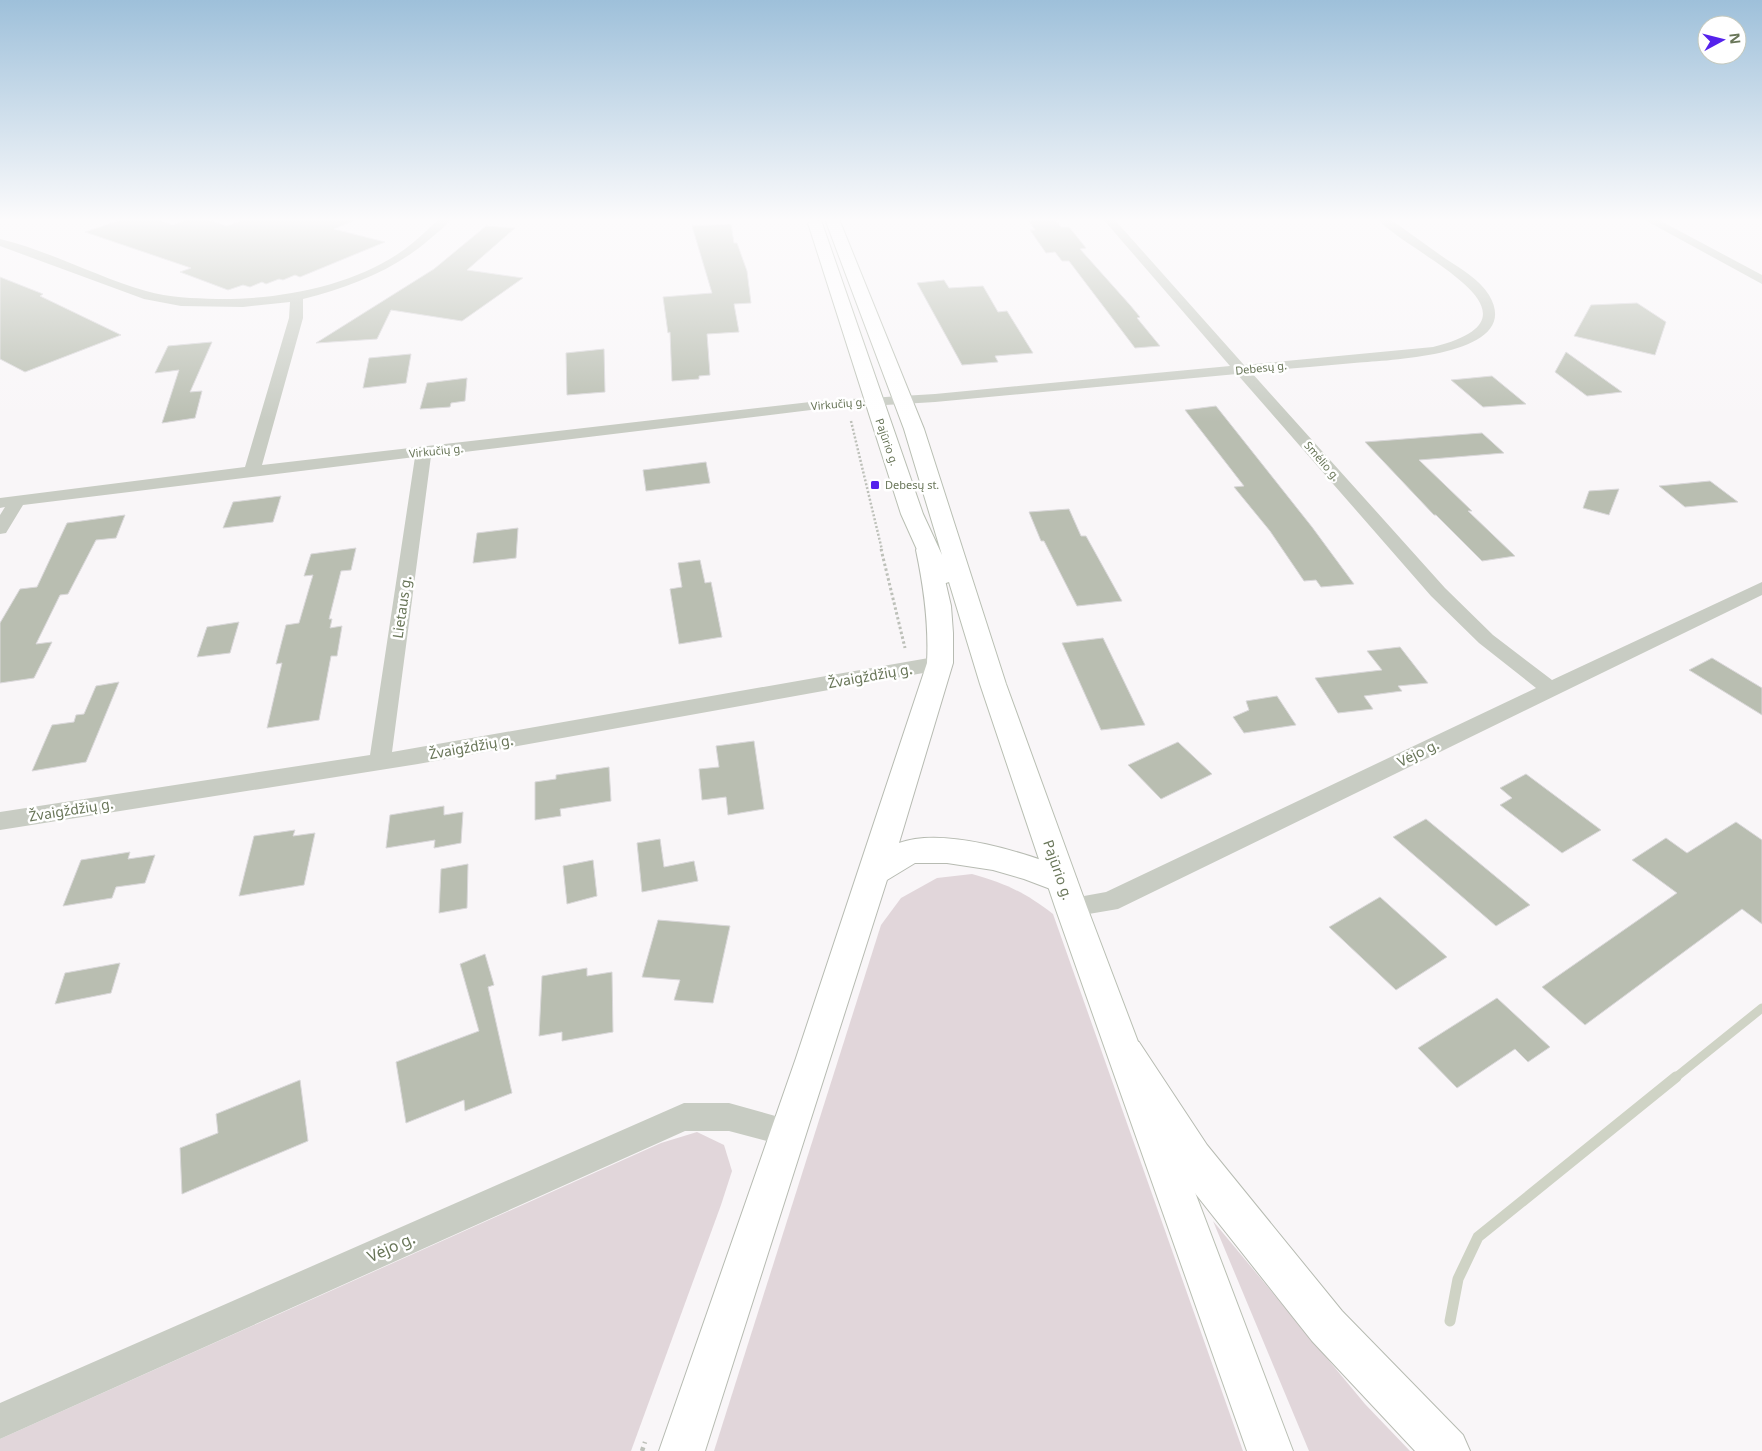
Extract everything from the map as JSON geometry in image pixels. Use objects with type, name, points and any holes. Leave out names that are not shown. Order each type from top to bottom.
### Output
[{"type":"main road","name":"Pajūrio g.","points":[[836,287],[912,514],[927,550],[994,684]]},
{"type":"main road","name":"Pajūrio g.","points":[[859,287],[903,400],[994,684],[1066,894],[1126,1054]]},
{"type":"main road","points":[[682,1451],[790,1133],[876,871],[940,663],[942,635],[940,606],[927,550]]},
{"type":"main road","points":[[876,871],[910,851],[947,851],[993,858],[1066,894]]},
{"type":"main road","points":[[1126,1054],[1270,1451]]},
{"type":"main road","points":[[1126,1054],[1193,1159],[1327,1326],[1447,1451]]},
{"type":"street","points":[[121,287],[162,299],[222,304],[261,302],[297,297],[332,287]]},
{"type":"street","name":"Smėlio g.","points":[[1168,287],[1438,592],[1486,640],[1550,689]]},
{"type":"street","name":"Debesų g.","points":[[873,401],[903,400],[1242,370],[1433,351],[1461,344],[1475,337],[1485,326],[1488,310],[1483,296],[1474,287]]},
{"type":"street","points":[[252,471],[296,318],[297,297]]},
{"type":"street","name":"Virkučių g.","points":[[8,502],[252,471],[581,434],[715,416],[873,401]]},
{"type":"street","name":"Lietaus g.","points":[[380,761],[424,452]]},
{"type":"street","points":[[0,529],[8,502]]},
{"type":"street","name":"Vėjo g.","points":[[1066,894],[1109,902],[1762,588]]},
{"type":"street","name":"Žvaigždžių g.","points":[[0,821],[380,761],[940,663]]},
{"type":"street","name":"Vėjo g.","points":[[0,1421],[684,1117],[729,1116],[790,1133]]},
{"type":"path","points":[[850,418],[910,668]]},
{"type":"shaded area","points":[[972,874],[1015,890],[1053,914],[1243,1451],[714,1451],[881,925],[901,898],[937,878]]},
{"type":"shaded area","points":[[697,1132],[724,1145],[732,1171],[631,1451],[0,1451],[0,1439],[661,1143]]},
{"type":"shaded area","points":[[1213,1221],[1365,1404],[1410,1451],[1309,1451]]},
{"type":"building","points":[[0,287],[25,287],[43,294],[40,296],[121,335],[25,372],[0,359]]},
{"type":"building","points":[[219,287],[238,287],[228,290]]},
{"type":"building","points":[[406,287],[511,287],[462,321],[391,310],[377,339],[316,343]]},
{"type":"building","points":[[710,287],[749,287],[751,303],[734,304],[739,332],[707,334],[710,375],[699,376],[699,379],[672,381],[670,332],[668,333],[663,297],[712,293]]},
{"type":"building","points":[[919,287],[983,287],[998,312],[1007,311],[1033,353],[995,356],[998,362],[962,365]]},
{"type":"building","points":[[1089,287],[1114,287],[1140,317],[1137,318],[1160,346],[1135,348]]},
{"type":"building","points":[[1637,303],[1666,322],[1655,355],[1574,336],[1591,305]]},
{"type":"building","points":[[212,342],[190,392],[202,391],[195,418],[162,423],[179,370],[155,373],[168,346]]},
{"type":"building","points":[[604,349],[605,392],[567,395],[566,353]]},
{"type":"building","points":[[1566,352],[1622,392],[1587,396],[1555,372]]},
{"type":"building","points":[[411,354],[406,383],[363,388],[369,358]]},
{"type":"building","points":[[1492,376],[1526,404],[1483,407],[1451,380]]},
{"type":"building","points":[[467,378],[465,401],[451,403],[450,407],[420,409],[427,383]]},
{"type":"building","points":[[1216,406],[1312,527],[1354,584],[1321,587],[1316,580],[1304,581],[1270,531],[1234,487],[1244,486],[1185,410]]},
{"type":"building","points":[[1482,433],[1504,453],[1419,460],[1515,556],[1482,561],[1434,515],[1365,442]]},
{"type":"building","points":[[706,462],[710,483],[646,491],[643,470]]},
{"type":"building","points":[[1710,481],[1738,502],[1685,507],[1659,486]]},
{"type":"building","points":[[1619,489],[1609,515],[1583,508],[1589,491]]},
{"type":"building","points":[[281,496],[273,522],[223,528],[233,502]]},
{"type":"building","points":[[1069,509],[1081,536],[1086,536],[1122,601],[1077,606],[1044,541],[1041,541],[1029,512]]},
{"type":"building","points":[[125,515],[116,538],[96,540],[68,594],[60,595],[36,644],[52,642],[34,678],[0,683],[0,623],[20,589],[37,587],[67,523]]},
{"type":"building","points":[[518,528],[516,558],[473,563],[477,533]]},
{"type":"building","points":[[356,548],[351,570],[341,571],[329,619],[332,619],[330,628],[342,626],[337,656],[331,656],[319,720],[267,728],[282,663],[276,664],[286,625],[299,623],[313,575],[304,576],[311,554]]},
{"type":"building","points":[[700,560],[705,583],[711,582],[722,637],[679,644],[670,589],[682,587],[678,563]]},
{"type":"building","points":[[239,622],[230,653],[197,657],[207,627]]},
{"type":"building","points":[[1103,638],[1145,725],[1101,730],[1062,643]]},
{"type":"building","points":[[1400,647],[1428,683],[1398,686],[1402,691],[1364,696],[1373,709],[1338,713],[1315,678],[1382,670],[1367,651]]},
{"type":"building","points":[[1712,658],[1762,688],[1762,715],[1689,670]]},
{"type":"building","points":[[119,682],[86,762],[32,771],[52,725],[74,722],[76,715],[84,714],[96,686]]},
{"type":"building","points":[[1277,696],[1296,725],[1244,733],[1233,717],[1249,710],[1246,701]]},
{"type":"building","points":[[754,741],[764,809],[728,815],[726,797],[702,800],[699,769],[719,767],[716,746]]},
{"type":"building","points":[[1178,742],[1212,774],[1161,799],[1128,765]]},
{"type":"building","points":[[609,767],[611,801],[560,809],[561,816],[535,820],[535,782],[556,779],[556,775]]},
{"type":"building","points":[[1526,774],[1601,830],[1562,853],[1500,805],[1512,798],[1500,788]]},
{"type":"building","points":[[444,806],[444,815],[463,812],[461,843],[434,848],[435,840],[386,848],[390,815]]},
{"type":"building","points":[[1426,819],[1530,905],[1496,926],[1393,837]]},
{"type":"building","points":[[1736,822],[1762,840],[1762,924],[1742,909],[1585,1025],[1542,987],[1677,893],[1632,860],[1666,838],[1687,853]]},
{"type":"building","points":[[295,830],[293,836],[315,833],[304,885],[239,896],[254,836]]},
{"type":"building","points":[[660,839],[664,867],[694,861],[698,881],[642,892],[637,843]]},
{"type":"building","points":[[130,852],[128,859],[155,855],[145,883],[116,887],[112,898],[63,906],[81,860]]},
{"type":"building","points":[[593,860],[597,896],[567,904],[563,866]]},
{"type":"building","points":[[468,864],[467,908],[439,913],[441,869]]},
{"type":"building","points":[[1380,897],[1447,957],[1396,990],[1329,927]]},
{"type":"building","points":[[658,920],[730,926],[713,1003],[674,1000],[680,980],[642,977]]},
{"type":"building","points":[[485,954],[494,985],[488,987],[512,1093],[465,1111],[464,1100],[406,1123],[396,1062],[479,1031],[460,964]]},
{"type":"building","points":[[120,963],[111,993],[55,1004],[65,973]]},
{"type":"building","points":[[587,968],[587,976],[612,972],[613,1032],[562,1041],[562,1032],[539,1036],[542,976]]},
{"type":"building","points":[[1497,998],[1550,1047],[1528,1062],[1515,1049],[1457,1088],[1418,1048]]},
{"type":"building","points":[[300,1080],[308,1141],[182,1194],[180,1148],[218,1133],[216,1114]]},
{"type":"waterway","points":[[1675,1078],[1762,1008]]},
{"type":"waterway","points":[[1450,1321],[1458,1279],[1478,1237],[1676,1077]]},
{"type":"place","name":"Debesų st.","points":[[875,485]]}]
